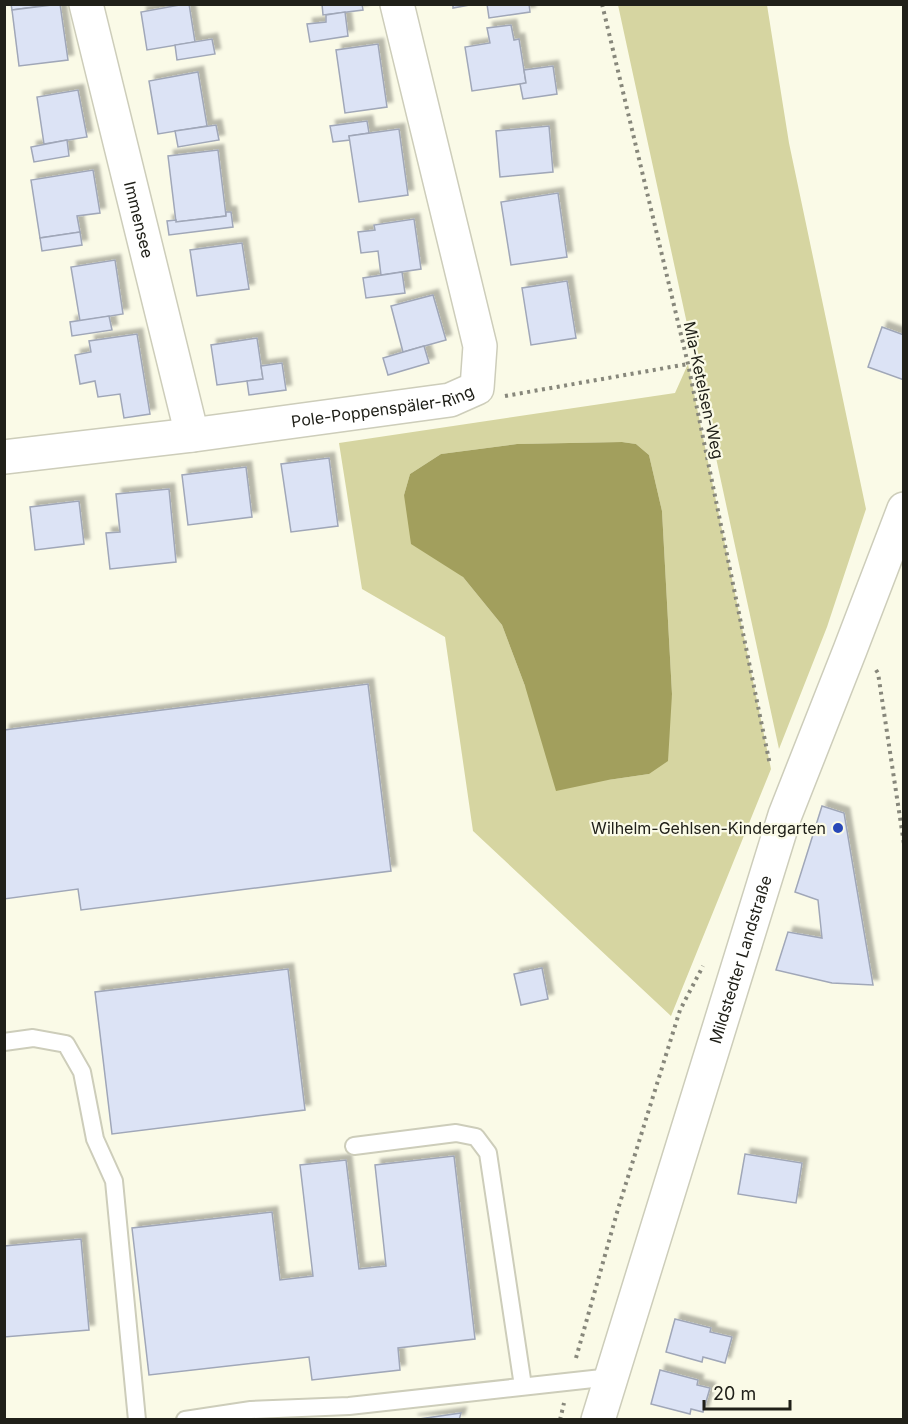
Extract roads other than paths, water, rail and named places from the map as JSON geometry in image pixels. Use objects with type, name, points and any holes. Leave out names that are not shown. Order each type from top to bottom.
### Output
[{"type":"street","name":"Immensee","points":[[86,4],[192,435]]},
{"type":"street","name":"Pole-Poppenspäler-Ring","points":[[4,457],[192,435],[450,400],[477,388],[480,346],[397,4]]},
{"type":"street","name":"Mildstedter Landstraße","points":[[598,1419],[785,815],[903,509]]},
{"type":"lane","points":[[4,1042],[33,1038],[66,1044],[82,1072],[95,1139],[114,1181],[137,1419]]},
{"type":"lane","points":[[354,1146],[456,1133],[476,1137],[488,1153],[523,1386]]},
{"type":"lane","points":[[186,1419],[251,1410],[349,1406],[611,1377]]},
{"type":"place","name":"Wilhelm-Gehlsen-Kindergarten","points":[[838,828]]}]
